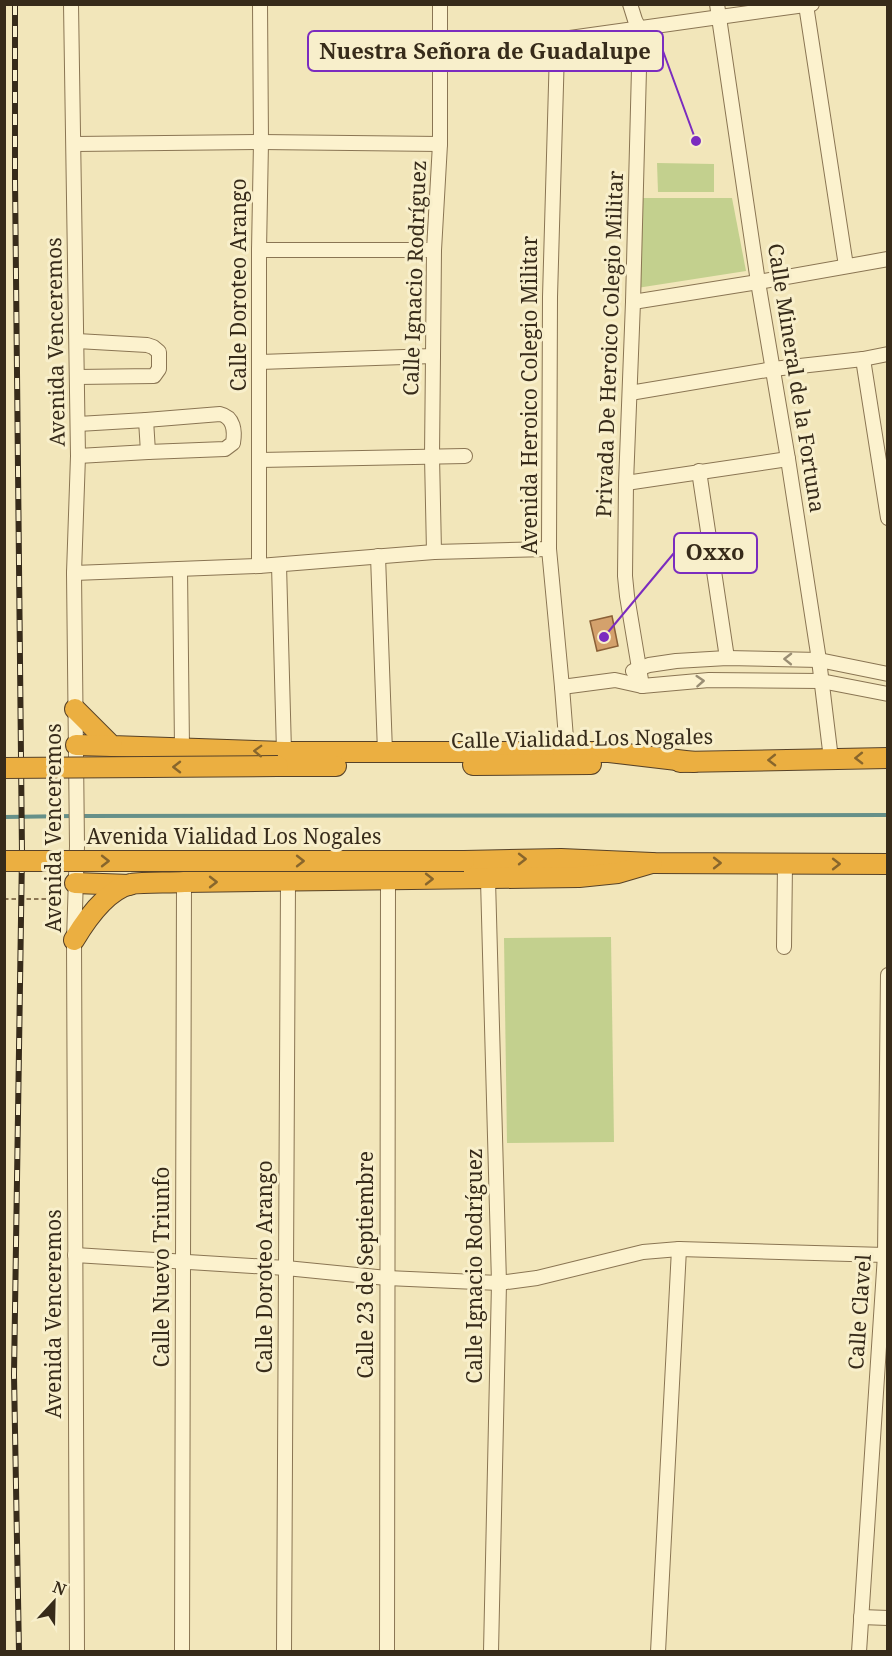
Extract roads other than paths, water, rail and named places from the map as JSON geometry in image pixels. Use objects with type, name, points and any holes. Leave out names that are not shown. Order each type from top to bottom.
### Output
[{"type":"highway","points":[[75,709],[112,746]]},
{"type":"highway","points":[[76,745],[182,748],[281,759]]},
{"type":"highway","points":[[4,768],[281,759],[385,752],[609,752],[694,762]]},
{"type":"highway","name":"Calle Vialidad Los Nogales","points":[[281,759],[540,765],[888,758]]},
{"type":"highway","name":"Avenida Vialidad Los Nogales","points":[[4,861],[561,859],[652,863]]},
{"type":"highway","points":[[75,891],[184,882],[488,880],[597,876],[618,873],[652,863],[888,864]]},
{"type":"highway","points":[[74,940],[88,917],[114,893],[130,885]]},
{"type":"street","name":"Avenida Venceremos","points":[[71,4],[78,424],[74,573],[77,846],[74,940],[77,1652]]},
{"type":"street","name":"Calle Doroteo Arango","points":[[260,4],[260,566]]},
{"type":"street","name":"Calle Ignacio Rodríguez","points":[[434,552],[432,456],[434,250],[440,144],[440,4]]},
{"type":"street","name":"Privada De Heroico Colegio Militar","points":[[630,4],[640,30],[625,576],[642,686]]},
{"type":"street","points":[[640,30],[718,11],[809,5],[846,266]]},
{"type":"street","name":"Calle Mineral de la Fortuna","points":[[718,11],[758,282],[789,459],[819,660],[831,759]]},
{"type":"street","name":"Avenida Heroico Colegio Militar","points":[[567,751],[549,549],[550,297],[557,50],[564,41],[570,38],[640,30]]},
{"type":"street","points":[[75,144],[261,142],[440,144]]},
{"type":"street","points":[[259,250],[434,250]]},
{"type":"street","points":[[633,302],[888,259]]},
{"type":"street","points":[[77,341],[153,347],[159,352],[159,369],[154,376],[77,377]]},
{"type":"street","points":[[630,393],[773,369],[888,354]]},
{"type":"street","points":[[260,362],[433,356]]},
{"type":"street","points":[[863,358],[888,518]]},
{"type":"street","points":[[78,424],[220,414],[231,419],[234,434],[232,443],[225,449],[78,456]]},
{"type":"street","points":[[146,420],[148,452]]},
{"type":"street","points":[[260,460],[465,456]]},
{"type":"street","points":[[626,483],[789,459]]},
{"type":"street","points":[[699,471],[727,658]]},
{"type":"street","points":[[74,573],[279,565],[434,552],[549,549]]},
{"type":"street","points":[[378,556],[385,752]]},
{"type":"street","points":[[279,565],[281,759]]},
{"type":"street","points":[[180,569],[182,748]]},
{"type":"street","points":[[562,687],[615,680],[639,668],[676,661],[727,658],[819,660],[888,674]]},
{"type":"street","points":[[615,680],[642,686],[709,680],[821,681],[888,694]]},
{"type":"street","points":[[784,947],[785,864]]},
{"type":"street","name":"Calle 23 de Septiembre","points":[[387,1652],[388,879]]},
{"type":"street","name":"Calle Ignacio Rodríguez","points":[[488,880],[499,1283],[491,1652]]},
{"type":"street","name":"Calle Nuevo Triunfo","points":[[182,1652],[184,882]]},
{"type":"street","name":"Calle Doroteo Arango","points":[[284,1652],[288,882]]},
{"type":"street","name":"Calle Clavel","points":[[860,1652],[885,1255],[888,975]]},
{"type":"street","points":[[658,1652],[679,1249]]},
{"type":"street","points":[[75,1255],[286,1268],[387,1278],[499,1283],[537,1278],[643,1252],[679,1249],[885,1255]]},
{"type":"street","points":[[861,1617],[888,1618]]},
{"type":"waterway","points":[[80,816],[888,815]]},
{"type":"waterway","points":[[4,817],[73,816]]},
{"type":"railway","points":[[15,4],[22,854],[14,1375],[19,1652]]},
{"type":"place","name":"Nuestra Señora de Guadalupe","points":[[696,141]]},
{"type":"place","name":"Oxxo","points":[[604,637]]}]
